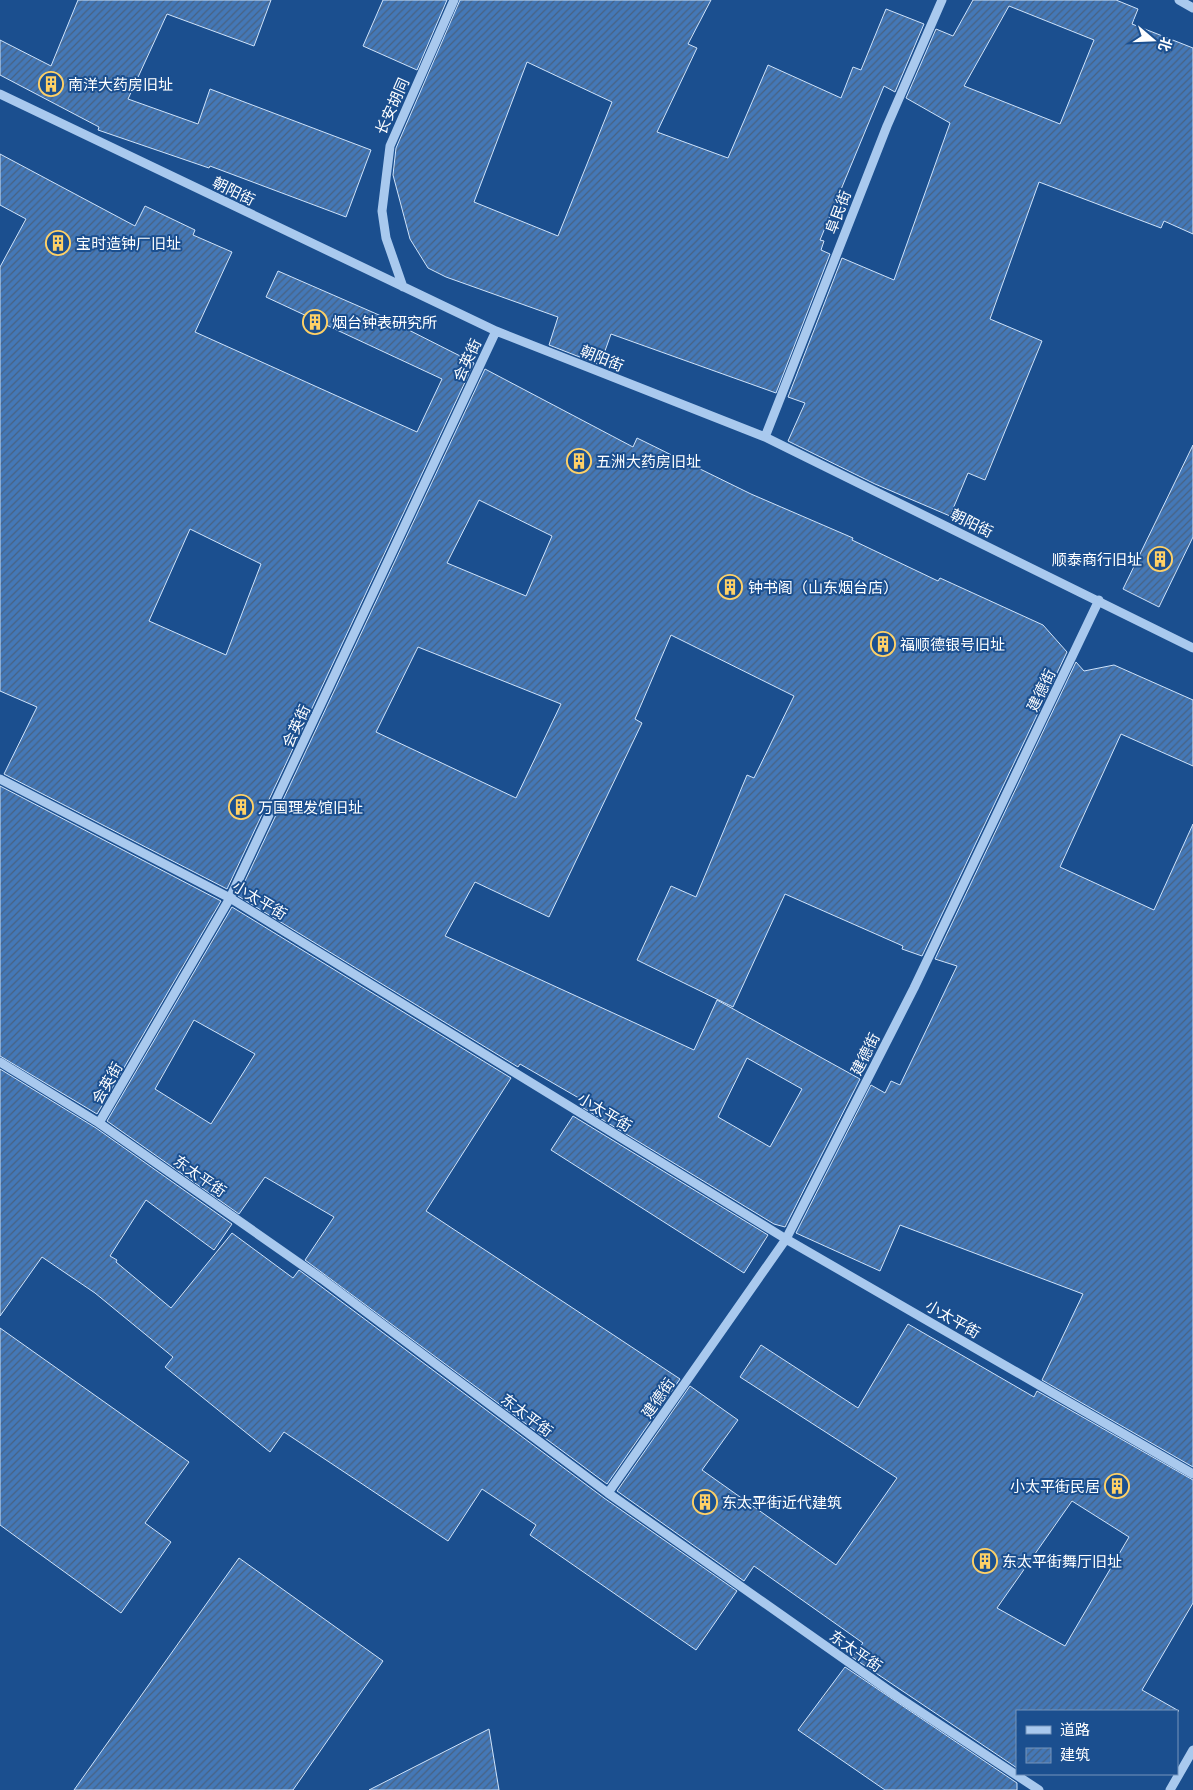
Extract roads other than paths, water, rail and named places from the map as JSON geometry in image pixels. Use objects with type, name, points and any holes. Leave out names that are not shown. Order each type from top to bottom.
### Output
[{"type":"street","name":"长安胡同","points":[[403,287],[386,238],[382,211],[390,146],[454,0]]},
{"type":"street","name":"阜民街","points":[[765,437],[887,126],[942,0]]},
{"type":"street","points":[[1179,0],[1193,8]]},
{"type":"street","name":"朝阳街","points":[[0,94],[496,331],[765,437],[1193,648]]},
{"type":"street","name":"会英街","points":[[100,1123],[230,898],[496,331]]},
{"type":"street","name":"建德街","points":[[608,1493],[786,1238],[914,988],[1099,600]]},
{"type":"street","name":"小太平街","points":[[0,780],[230,898],[786,1238],[1193,1474]]},
{"type":"street","name":"东太平街","points":[[0,1062],[100,1123],[322,1279],[608,1493],[898,1697],[1016,1775]]},
{"type":"street","points":[[1170,1790],[1193,1750]]},
{"type":"street","name":"东太平街","points":[[1016,1775],[1039,1790]]},
{"type":"place","name":"南洋大药房旧址","points":[[51,84]]},
{"type":"place","name":"宝时造钟厂旧址","points":[[58,243]]},
{"type":"place","name":"烟台钟表研究所","points":[[315,322]]},
{"type":"place","name":"五洲大药房旧址","points":[[579,461]]},
{"type":"place","name":"顺泰商行旧址","points":[[1160,559]]},
{"type":"place","name":"钟书阁（山东烟台店）","points":[[730,587]]},
{"type":"place","name":"福顺德银号旧址","points":[[883,644]]},
{"type":"place","name":"万国理发馆旧址","points":[[241,807]]},
{"type":"place","name":"小太平街民居","points":[[1117,1486]]},
{"type":"place","name":"东太平街近代建筑","points":[[705,1502]]},
{"type":"place","name":"东太平街舞厅旧址","points":[[985,1561]]}]
